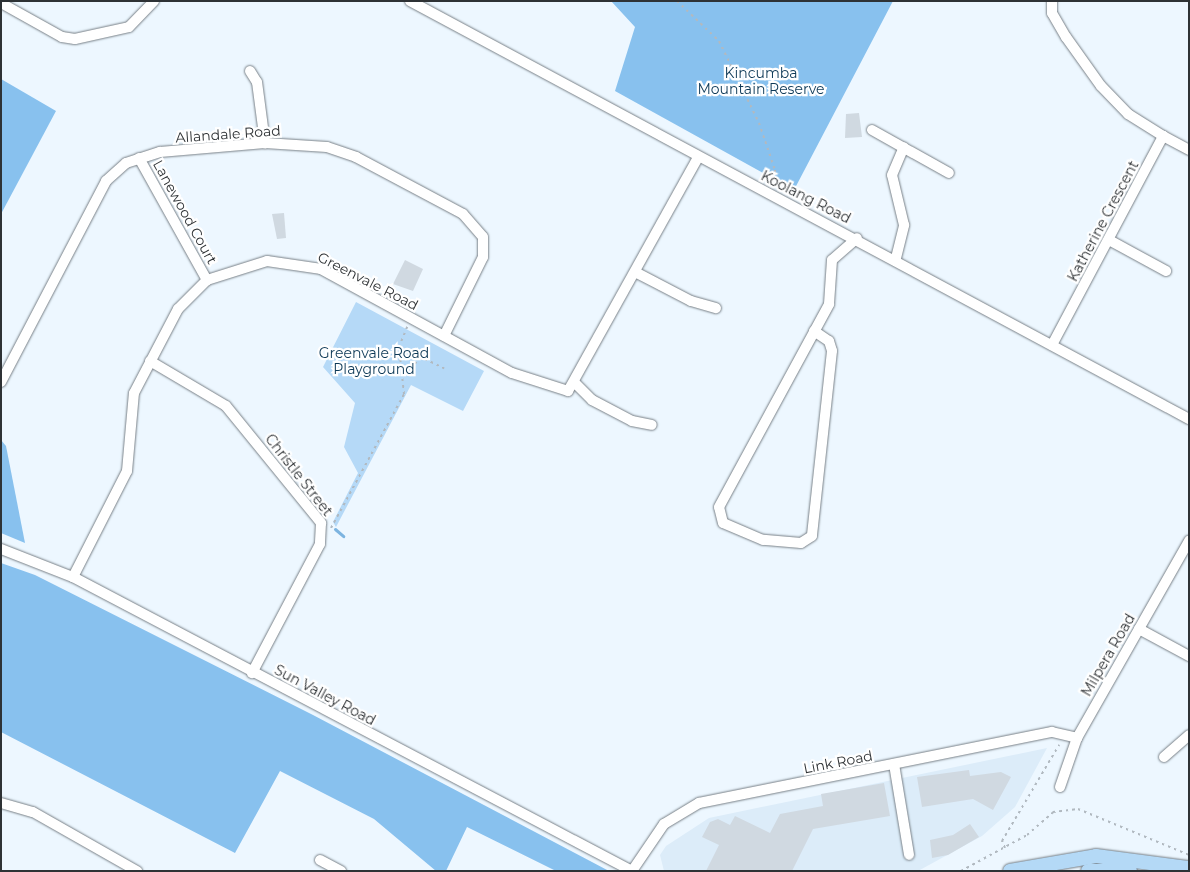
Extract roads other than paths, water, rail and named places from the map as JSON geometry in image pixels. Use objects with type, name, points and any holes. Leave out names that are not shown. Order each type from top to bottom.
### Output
[{"type":"main road","points":[[1010,871],[1096,856],[1189,868]]},
{"type":"main road","points":[[1088,871],[1130,871]]},
{"type":"street","points":[[1,3],[62,37],[75,39],[129,27],[154,1]]},
{"type":"street","name":"Koolang Road","points":[[410,1],[698,157],[896,258],[1189,419]]},
{"type":"street","points":[[1052,1],[1052,13],[1066,37],[1101,86],[1128,114],[1189,150]]},
{"type":"street","points":[[250,70],[257,82],[265,143]]},
{"type":"street","points":[[872,130],[949,173]]},
{"type":"street","name":"Katherine Crescent","points":[[1052,345],[1163,136]]},
{"type":"street","name":"Allandale Road","points":[[1,382],[106,181],[119,166],[139,158],[265,143],[343,151],[463,214],[475,225],[483,237],[481,266],[444,336]]},
{"type":"street","points":[[896,258],[904,225],[892,175],[904,148]]},
{"type":"street","points":[[652,425],[632,421],[598,404],[576,384],[698,157]]},
{"type":"street","name":"Lanewood Court","points":[[139,158],[207,280]]},
{"type":"street","points":[[814,332],[829,342],[832,351],[812,536],[801,543],[763,540],[723,523],[719,507],[830,300],[832,260],[857,238]]},
{"type":"street","points":[[1109,240],[1166,271]]},
{"type":"street","name":"Greenvale Road","points":[[73,577],[122,488],[128,464],[134,393],[178,309],[207,280],[252,263],[303,264],[412,318],[532,381],[565,391],[576,384]]},
{"type":"street","points":[[637,272],[691,301],[716,308]]},
{"type":"street","name":"Christle Street","points":[[150,361],[226,406],[317,518],[322,533],[252,673]]},
{"type":"street","name":"Milpera Road","points":[[1060,787],[1077,738],[1189,541]]},
{"type":"street","name":"Sun Valley Road","points":[[1,549],[73,577],[252,673],[632,871]]},
{"type":"street","points":[[1139,630],[1189,656]]},
{"type":"street","name":"Link Road","points":[[632,871],[664,824],[699,804],[1052,732],[1077,738]]},
{"type":"street","points":[[1164,757],[1189,735]]},
{"type":"street","points":[[894,764],[909,855]]},
{"type":"street","points":[[1,803],[33,812],[137,871]]},
{"type":"street","points":[[320,860],[341,871]]},
{"type":"waterway","points":[[335,529],[343,536]]},
{"type":"park label","name":"Kincumba Mountain Reserve","points":[[761,82]]},
{"type":"park label","name":"Greenvale Road Playground","points":[[374,362]]}]
